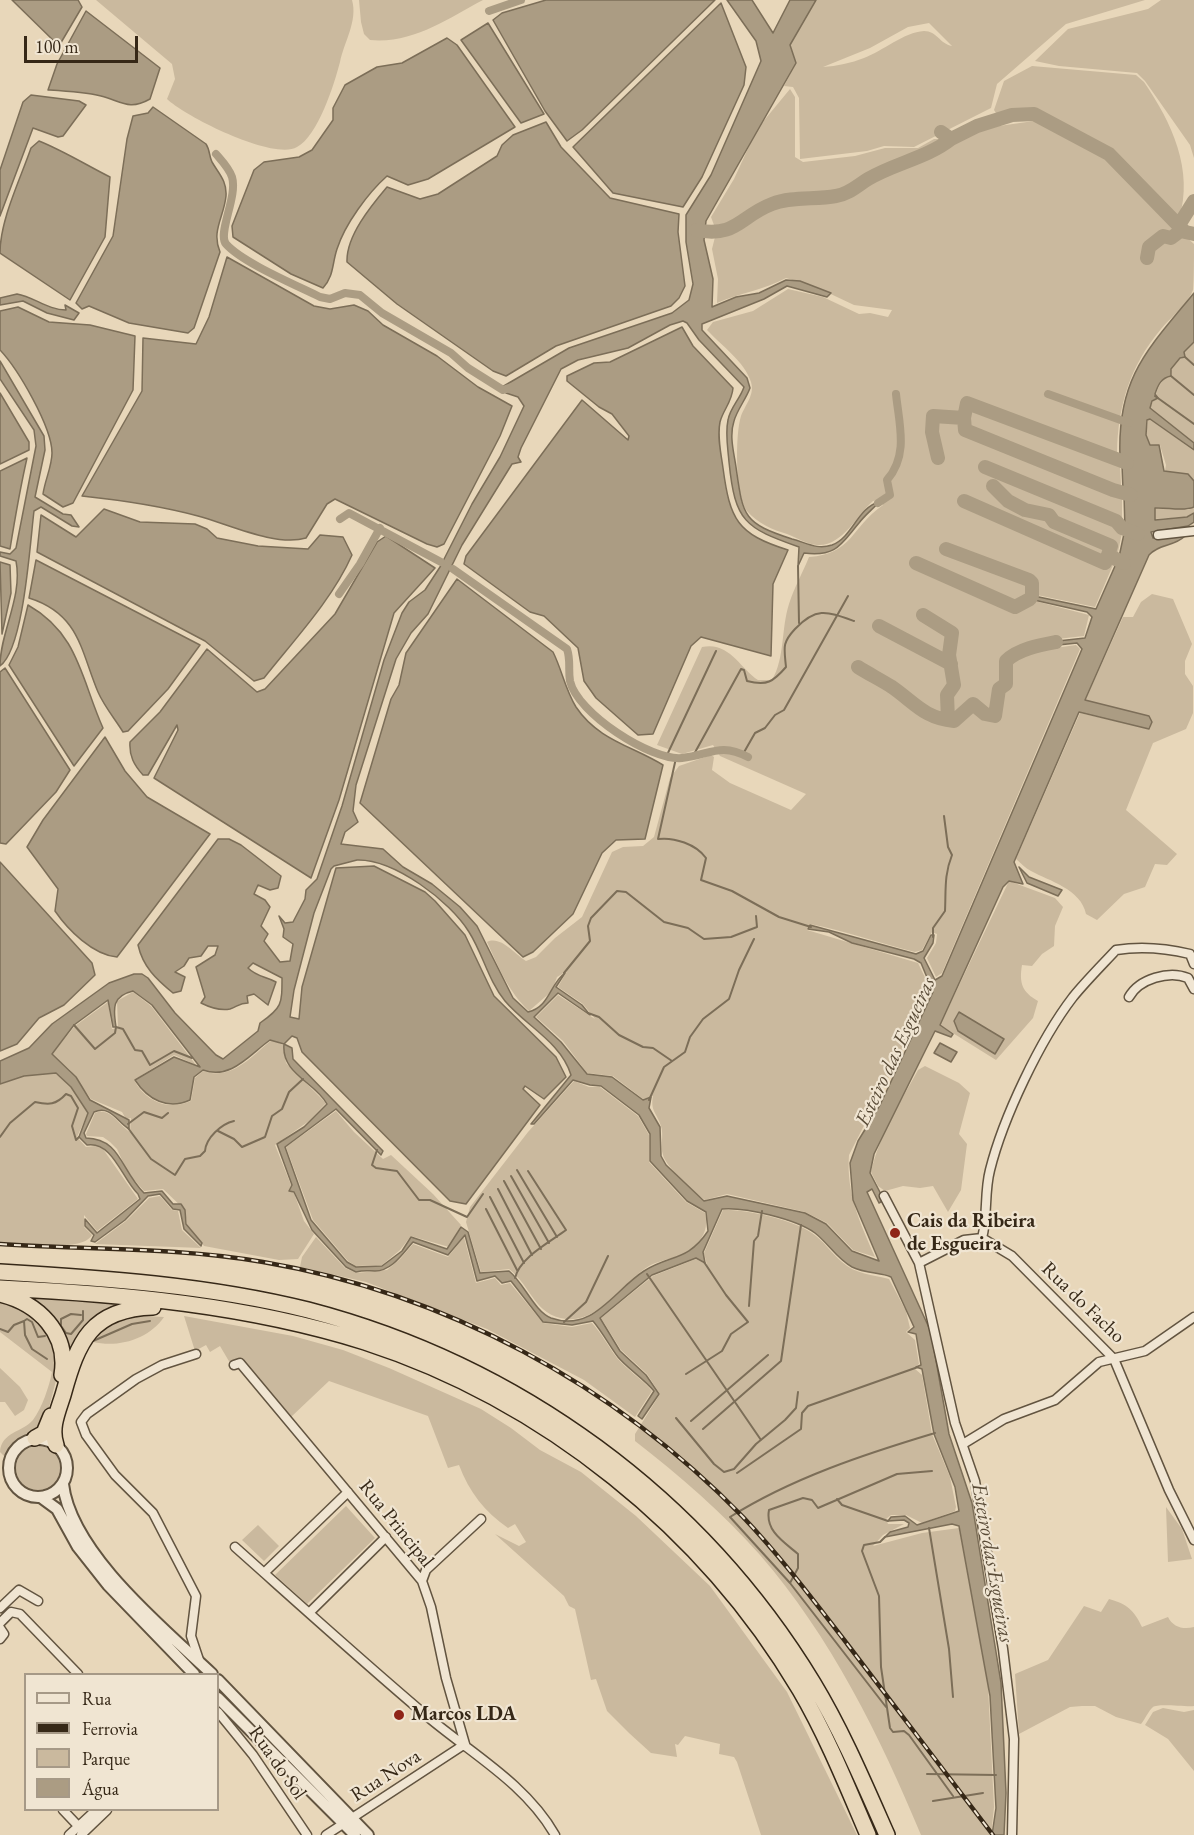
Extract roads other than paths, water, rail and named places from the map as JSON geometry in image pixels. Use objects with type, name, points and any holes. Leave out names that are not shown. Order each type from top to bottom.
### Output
[{"type":"highway","points":[[0,1272],[156,1284],[307,1310],[428,1350],[490,1380],[548,1412],[609,1454],[662,1499],[717,1555],[767,1616],[818,1692],[853,1757],[887,1835]]},
{"type":"highway","points":[[0,1288],[70,1292],[188,1305],[303,1325],[365,1343],[424,1364],[483,1392],[540,1425],[598,1466],[652,1510],[707,1564],[755,1624],[800,1690],[838,1764],[868,1835]]},
{"type":"highway","points":[[0,1294],[26,1302],[45,1318],[53,1329],[63,1353],[60,1383],[48,1426],[35,1438]]},
{"type":"highway","points":[[56,1445],[54,1427],[71,1366],[80,1344],[92,1328],[103,1320],[128,1310],[188,1305]]},
{"type":"street","points":[[1158,535],[1194,531]]},
{"type":"street","points":[[919,1263],[964,1240],[982,1238],[990,1172],[1011,1111],[1050,1034],[1073,998],[1116,950],[1140,946],[1174,950],[1190,954],[1194,964]]},
{"type":"street","points":[[1129,997],[1140,983],[1154,978],[1181,975],[1188,978],[1194,989]]},
{"type":"street","points":[[884,1196],[919,1263],[955,1423],[975,1481],[1003,1649],[1014,1739],[1012,1835]]},
{"type":"street","name":"Rua do Facho","points":[[982,1238],[1012,1256],[1114,1359],[1145,1351],[1194,1317]]},
{"type":"street","points":[[196,1354],[162,1365],[136,1379],[87,1414],[81,1422],[86,1435],[115,1475],[153,1513],[196,1596],[191,1636],[200,1663]]},
{"type":"street","points":[[963,1444],[1004,1419],[1055,1400],[1099,1362],[1114,1359],[1169,1490],[1194,1540]]},
{"type":"street","name":"Rua Principal","points":[[234,1365],[240,1363],[422,1581],[431,1607],[446,1678],[465,1744]]},
{"type":"street","points":[[194,1673],[108,1585],[78,1547],[57,1509],[42,1498],[20,1491],[11,1478],[5,1461],[21,1443],[35,1438],[47,1439],[56,1445],[68,1463],[63,1484],[70,1514],[86,1542],[113,1577],[211,1673]]},
{"type":"street","points":[[0,1473],[11,1478]]},
{"type":"street","points":[[42,1498],[52,1494],[63,1484]]},
{"type":"street","points":[[264,1573],[348,1492]]},
{"type":"street","points":[[422,1581],[426,1570],[481,1519]]},
{"type":"street","points":[[309,1613],[386,1537]]},
{"type":"street","points":[[236,1547],[428,1717],[465,1744],[530,1802],[555,1835]]},
{"type":"street","points":[[0,1608],[19,1590],[38,1601]]},
{"type":"street","points":[[0,1623],[11,1612],[20,1614],[77,1673]]},
{"type":"street","points":[[0,1628],[4,1635],[0,1639]]},
{"type":"street","points":[[219,1690],[348,1820],[368,1835]]},
{"type":"street","name":"Rua do Sol","points":[[219,1713],[253,1755],[307,1835]]},
{"type":"street","name":"Rua Nova","points":[[326,1835],[465,1744]]},
{"type":"street","points":[[65,1811],[83,1832]]},
{"type":"street","points":[[83,1832],[95,1811]]},
{"type":"street","points":[[69,1835],[83,1832],[105,1811]]},
{"type":"street","points":[[348,1820],[355,1835]]},
{"type":"water","points":[[12,0],[78,0],[82,7],[59,46]]},
{"type":"water","points":[[546,0],[715,0],[582,130],[567,141],[545,111],[493,20],[502,13]]},
{"type":"water","points":[[727,0],[752,0],[773,33],[790,0],[816,0],[790,45],[796,63],[706,221],[704,240],[713,279],[712,307],[736,297],[759,293],[786,280],[800,281],[831,293],[827,297],[787,286],[764,299],[702,324],[702,330],[747,378],[750,388],[735,417],[732,433],[741,497],[748,516],[764,528],[807,544],[822,547],[839,541],[865,510],[879,502],[837,547],[824,553],[804,553],[798,566],[799,547],[766,534],[746,520],[735,498],[727,436],[729,416],[744,387],[683,321],[670,325],[628,348],[578,360],[561,369],[521,448],[518,457],[521,462],[512,464],[462,545],[428,614],[411,633],[396,659],[356,785],[353,811],[358,822],[345,832],[341,844],[383,849],[403,867],[432,884],[460,907],[477,926],[513,998],[528,1012],[541,1005],[565,973],[556,987],[582,1005],[590,1015],[558,993],[534,1017],[561,1042],[587,1074],[612,1077],[643,1100],[651,1097],[649,1108],[660,1127],[661,1156],[666,1165],[704,1201],[727,1196],[805,1213],[826,1224],[852,1251],[879,1261],[853,1200],[850,1163],[858,1141],[880,1105],[933,992],[921,963],[914,959],[852,943],[829,932],[808,929],[810,925],[916,954],[923,951],[931,935],[934,935],[933,943],[924,958],[935,980],[942,976],[1082,649],[1077,643],[1039,647],[1040,643],[1085,638],[1092,617],[1087,612],[1034,600],[1015,607],[1012,603],[1024,602],[1031,596],[1029,577],[1034,583],[1034,596],[1096,609],[1115,566],[1108,555],[1119,557],[1125,529],[1124,495],[1113,490],[1123,490],[1122,465],[1111,457],[1120,457],[1120,430],[1130,385],[1149,349],[1194,293],[1194,342],[1184,352],[1185,357],[1180,358],[1171,369],[1171,376],[1160,382],[1155,394],[1158,398],[1152,401],[1150,408],[1194,443],[1194,450],[1150,419],[1147,420],[1146,435],[1150,445],[1159,445],[1164,471],[1188,474],[1194,481],[1194,507],[1155,508],[1155,520],[1187,517],[1194,513],[1194,522],[1188,526],[1151,532],[1153,538],[1185,536],[1149,555],[1085,700],[1149,716],[1152,722],[1149,729],[1079,712],[1014,862],[1023,884],[1009,881],[1003,887],[940,1025],[953,1034],[951,1037],[935,1031],[874,1154],[870,1173],[884,1200],[879,1203],[872,1189],[867,1192],[931,1332],[949,1434],[972,1503],[1001,1683],[1006,1793],[1004,1835],[992,1835],[996,1808],[990,1696],[959,1526],[952,1524],[885,1537],[890,1532],[908,1527],[909,1523],[904,1520],[888,1521],[891,1517],[905,1516],[917,1525],[959,1511],[955,1487],[934,1434],[922,1369],[916,1367],[921,1365],[916,1334],[908,1332],[914,1327],[891,1277],[852,1267],[815,1233],[796,1223],[757,1212],[722,1209],[703,1252],[705,1263],[696,1258],[652,1275],[600,1318],[620,1351],[646,1375],[659,1394],[642,1419],[638,1416],[654,1391],[618,1357],[593,1321],[572,1325],[543,1322],[511,1281],[502,1283],[495,1276],[477,1281],[465,1235],[448,1255],[413,1242],[397,1261],[387,1268],[356,1272],[346,1267],[312,1230],[294,1192],[289,1191],[292,1185],[277,1144],[304,1127],[327,1104],[322,1096],[293,1070],[284,1054],[284,1044],[270,1040],[231,1069],[222,1072],[203,1070],[194,1077],[190,1100],[174,1104],[159,1101],[146,1093],[135,1080],[174,1057],[200,1067],[152,1005],[133,991],[121,996],[116,1004],[114,1014],[116,1027],[113,1027],[108,1000],[74,1025],[52,1054],[76,1077],[90,1100],[129,1120],[129,1129],[109,1112],[100,1110],[94,1112],[84,1133],[86,1138],[98,1140],[113,1150],[144,1193],[162,1191],[173,1204],[181,1204],[185,1210],[186,1224],[202,1243],[201,1246],[184,1229],[180,1210],[173,1209],[160,1194],[148,1196],[125,1220],[95,1242],[91,1241],[94,1235],[85,1226],[85,1219],[97,1233],[140,1199],[138,1194],[104,1149],[96,1145],[87,1145],[79,1137],[88,1113],[71,1087],[56,1073],[24,1076],[0,1084],[0,1061],[29,1048],[52,1024],[109,983],[134,974],[142,974],[148,978],[175,1013],[216,1055],[223,1059],[258,1031],[260,1023],[277,1009],[282,994],[282,978],[253,963],[248,968],[251,971],[276,982],[268,1005],[254,994],[247,996],[248,1003],[230,1009],[219,1009],[201,1003],[205,997],[196,967],[215,955],[218,946],[208,946],[201,956],[189,958],[184,966],[175,972],[185,977],[181,991],[173,993],[151,972],[143,960],[138,945],[218,839],[229,839],[241,845],[281,876],[278,888],[270,890],[258,885],[254,894],[265,900],[270,907],[261,926],[268,934],[264,941],[280,962],[290,961],[293,944],[283,937],[284,929],[279,916],[285,923],[293,922],[305,899],[306,890],[317,879],[342,806],[384,660],[402,613],[409,602],[425,590],[440,567],[472,504],[500,457],[524,406],[518,397],[506,393],[502,387],[569,348],[672,313],[689,300],[693,284],[686,242],[686,215],[711,175],[761,61],[756,41]],"holes":[[[357,860],[387,866],[404,874],[435,895],[460,920],[474,940],[499,993],[513,1010],[551,1044],[566,1063],[571,1075],[531,1124],[534,1124],[573,1080],[601,1086],[639,1115],[650,1134],[650,1161],[687,1201],[706,1212],[708,1231],[686,1253],[644,1271],[602,1307],[579,1320],[566,1321],[551,1318],[545,1314],[509,1271],[480,1273],[468,1232],[461,1227],[447,1249],[411,1237],[402,1251],[382,1266],[356,1267],[347,1262],[311,1220],[285,1147],[336,1109],[381,1155],[383,1151],[293,1059],[292,1048],[284,1044],[292,1036],[297,1038],[302,1052],[450,1201],[466,1204],[540,1105],[523,1089],[525,1086],[544,1099],[566,1077],[556,1057],[494,996],[465,935],[435,901],[425,892],[374,866],[336,868],[302,987],[299,1019],[290,1017],[294,990],[314,913],[331,869],[334,866]]]},
{"type":"water","points":[[721,3],[746,67],[744,85],[702,177],[683,207],[613,193],[573,147]]},
{"type":"water","points":[[86,11],[160,68],[150,99],[131,105],[95,95],[48,90],[57,64]]},
{"type":"water","points":[[488,23],[544,114],[521,123],[461,40]]},
{"type":"water","points":[[447,38],[457,45],[515,127],[428,179],[408,185],[387,176],[372,191],[351,219],[337,249],[331,274],[323,288],[291,274],[233,237],[232,226],[254,170],[264,162],[299,157],[312,150],[333,120],[333,108],[345,85],[377,67],[402,63]]},
{"type":"water","points":[[31,95],[79,101],[86,105],[63,136],[58,137],[33,128],[0,216],[0,170],[23,102]]},
{"type":"water","points":[[153,107],[206,144],[226,191],[225,204],[217,231],[220,252],[194,328],[188,333],[129,323],[89,306],[82,309],[76,303],[113,236],[127,139],[133,116],[148,113]]},
{"type":"water","points":[[546,122],[561,147],[610,198],[679,214],[678,232],[685,286],[679,298],[671,306],[556,346],[506,376],[493,371],[397,304],[347,262],[348,252],[361,222],[387,187],[420,199],[438,194],[497,156],[502,145],[513,135]]},
{"type":"water","points":[[39,141],[110,177],[105,237],[70,300],[0,253],[3,227],[11,200],[31,148]]},
{"type":"water","points":[[227,257],[314,306],[330,309],[354,305],[368,311],[383,325],[437,356],[478,387],[512,406],[500,436],[444,544],[437,547],[427,544],[335,499],[327,504],[306,538],[294,540],[267,537],[170,509],[82,496],[142,391],[143,338],[196,344],[209,317]]},
{"type":"water","points":[[17,294],[59,309],[66,310],[65,305],[79,313],[74,320],[47,313],[23,301],[0,305],[0,298]]},
{"type":"water","points":[[18,307],[49,322],[90,325],[135,336],[133,390],[73,503],[63,507],[43,494],[51,463],[51,442],[40,414],[24,384],[0,350],[0,311]]},
{"type":"water","points":[[682,327],[693,346],[733,388],[720,422],[719,433],[726,486],[733,513],[747,531],[757,538],[788,550],[773,584],[771,656],[701,637],[691,646],[653,734],[638,735],[596,698],[584,681],[578,648],[544,616],[530,612],[464,564],[466,556],[582,400],[628,440],[629,436],[612,414],[599,407],[567,381],[567,376],[594,363],[610,362]]},
{"type":"water","points":[[0,361],[44,436],[45,450],[35,497],[63,514],[71,515],[79,527],[72,526],[41,507],[34,511],[25,594],[20,618],[8,656],[0,666],[3,640],[14,601],[17,574],[16,561],[0,556],[0,552],[10,554],[16,548],[36,446],[34,430],[0,379]]},
{"type":"water","points":[[0,393],[29,442],[29,450],[0,464]]},
{"type":"water","points":[[27,458],[10,549],[0,546],[0,471]]},
{"type":"water","points":[[104,509],[140,522],[195,524],[207,529],[217,538],[258,546],[308,549],[320,535],[343,537],[352,555],[334,588],[312,619],[264,678],[254,681],[205,641],[37,552],[41,515],[76,537]]},
{"type":"water","points":[[386,536],[435,568],[394,613],[339,800],[311,878],[154,778],[178,730],[177,725],[148,775],[143,775],[135,764],[130,752],[130,742],[160,712],[207,649],[257,692],[265,689],[335,614],[377,542]]},
{"type":"water","points":[[36,560],[200,645],[168,689],[128,731],[123,732],[100,697],[82,649],[69,624],[46,605],[29,598]]},
{"type":"water","points":[[0,562],[10,565],[11,593],[2,634]]},
{"type":"water","points":[[457,579],[553,652],[572,700],[585,718],[605,735],[663,765],[645,839],[616,840],[602,853],[573,914],[533,952],[523,957],[360,803],[391,699],[399,685],[406,653]]},
{"type":"water","points":[[28,605],[45,617],[68,644],[83,675],[103,728],[74,766],[9,665],[18,647]]},
{"type":"water","points":[[5,668],[70,770],[56,792],[6,844],[0,843],[0,672]]},
{"type":"water","points":[[105,737],[125,771],[147,797],[210,834],[117,957],[90,947],[60,918],[55,911],[58,889],[27,847],[43,820]]},
{"type":"water","points":[[0,862],[92,963],[95,975],[64,1005],[39,1018],[17,1044],[0,1051]]},
{"type":"water","points":[[1019,867],[1029,877],[1062,890],[1058,896],[1027,883]]},
{"type":"water","points":[[959,1012],[1004,1039],[995,1054],[958,1031],[954,1021]]},
{"type":"water","points":[[940,1043],[957,1052],[951,1062],[934,1053]]},
{"type":"waterway","points":[[489,11],[521,0]]},
{"type":"waterway","points":[[941,132],[951,139],[977,126],[1012,115],[1034,114],[1109,154],[1185,232],[1194,234]]},
{"type":"waterway","points":[[696,230],[721,231],[737,225],[761,209],[780,202],[841,195],[878,173],[932,151],[951,139]]},
{"type":"waterway","points":[[216,154],[232,177],[233,185],[224,239],[226,244],[244,259],[320,297],[330,299],[345,293],[360,295],[382,313],[451,353],[468,368],[503,390],[512,387]]},
{"type":"waterway","points":[[1147,258],[1149,247],[1163,236],[1171,238],[1179,232],[1179,225],[1194,201]]},
{"type":"waterway","points":[[1185,357],[1194,365]]},
{"type":"waterway","points":[[1171,376],[1194,395]]},
{"type":"waterway","points":[[878,503],[890,495],[887,480],[894,470],[900,450],[896,394]]},
{"type":"waterway","points":[[1048,394],[1129,423]]},
{"type":"waterway","points":[[1155,396],[1194,424]]},
{"type":"waterway","points":[[964,418],[967,403],[1127,463]]},
{"type":"waterway","points":[[938,458],[932,432],[933,416],[964,418],[965,430],[1113,490],[1131,495]]},
{"type":"waterway","points":[[985,467],[1116,521],[1122,528],[1138,534]]},
{"type":"waterway","points":[[993,486],[1008,501],[1025,510],[1049,515],[1054,522],[1111,546],[1108,555],[1124,563]]},
{"type":"waterway","points":[[964,501],[1105,563],[1108,555]]},
{"type":"waterway","points":[[340,519],[349,513],[441,562]]},
{"type":"waterway","points":[[339,594],[360,564],[380,528]]},
{"type":"waterway","points":[[946,549],[1029,580],[1032,583],[1032,596]]},
{"type":"waterway","points":[[916,563],[1015,607],[1030,599]]},
{"type":"waterway","points":[[798,566],[799,623]]},
{"type":"waterway","points":[[453,569],[567,649],[570,681],[576,694],[586,707],[617,733],[652,752],[669,757],[682,758],[722,750],[730,750],[748,757]]},
{"type":"waterway","points":[[743,754],[755,733],[765,728],[775,715],[784,710],[848,596]]},
{"type":"waterway","points":[[693,756],[741,669],[744,670],[747,681],[769,682],[786,667],[786,642],[802,622],[822,613],[854,621]]},
{"type":"waterway","points":[[923,615],[952,633],[949,655],[954,685],[947,695],[948,720]]},
{"type":"waterway","points":[[879,626],[951,664]]},
{"type":"waterway","points":[[858,667],[935,717],[954,721],[973,704],[985,714],[995,716],[999,689],[1006,684],[1006,661],[1036,646],[1056,642]]},
{"type":"waterway","points":[[667,755],[716,651]]},
{"type":"waterway","points":[[676,758],[658,839],[671,839],[684,843],[702,853],[706,858],[701,880],[732,891],[779,917],[811,927]]},
{"type":"waterway","points":[[933,937],[933,928],[945,911],[947,876],[952,855],[948,847],[944,816]]},
{"type":"waterway","points":[[564,973],[590,941],[588,926],[591,918],[617,891],[626,892],[664,922],[688,928],[704,939],[731,937],[757,927],[756,916]]},
{"type":"waterway","points":[[649,1100],[664,1067],[685,1052],[690,1037],[703,1019],[729,999],[739,970],[754,939]]},
{"type":"waterway","points":[[588,1013],[599,1017],[619,1035],[643,1047],[653,1048],[672,1061]]},
{"type":"waterway","points":[[74,1025],[95,1049],[115,1033],[116,1027],[123,1029],[135,1050],[142,1051],[150,1065],[174,1051],[192,1058]]},
{"type":"waterway","points":[[218,1131],[234,1139],[242,1147],[265,1137],[272,1116],[282,1109],[289,1092],[303,1079]]},
{"type":"waterway","points":[[0,1137],[10,1123],[35,1102],[52,1103],[66,1094],[71,1096],[78,1108],[72,1126],[76,1140],[79,1137]]},
{"type":"waterway","points":[[128,1124],[144,1112],[162,1118],[168,1113]]},
{"type":"waterway","points":[[128,1128],[151,1159],[175,1175],[185,1159],[200,1156],[215,1132],[234,1121]]},
{"type":"waterway","points":[[377,1150],[372,1165],[376,1168],[397,1171],[419,1200],[430,1200],[467,1217],[483,1194]]},
{"type":"waterway","points":[[517,1170],[557,1237]]},
{"type":"waterway","points":[[515,1278],[518,1270],[529,1257],[566,1230],[528,1171]]},
{"type":"waterway","points":[[511,1176],[549,1243]]},
{"type":"waterway","points":[[504,1181],[541,1249]]},
{"type":"waterway","points":[[498,1189],[532,1255]]},
{"type":"waterway","points":[[490,1197],[524,1263]]},
{"type":"waterway","points":[[486,1209],[517,1270]]},
{"type":"waterway","points":[[749,1306],[754,1241],[758,1236],[762,1211]]},
{"type":"waterway","points":[[703,1429],[781,1361],[801,1225]]},
{"type":"waterway","points":[[564,1322],[586,1302],[608,1256]]},
{"type":"waterway","points":[[686,1374],[722,1351],[731,1334],[748,1322],[704,1262]]},
{"type":"waterway","points":[[647,1274],[761,1440]]},
{"type":"waterway","points":[[81,1315],[71,1314],[61,1319],[61,1326],[66,1333],[71,1334],[83,1320],[83,1311]]},
{"type":"waterway","points":[[24,1321],[27,1319],[32,1322],[38,1337],[45,1336]]},
{"type":"waterway","points":[[0,1329],[8,1332],[14,1325],[24,1321],[25,1335],[32,1349],[47,1359]]},
{"type":"waterway","points":[[93,1341],[132,1324],[150,1321]]},
{"type":"waterway","points":[[691,1421],[768,1355]]},
{"type":"waterway","points":[[737,1473],[801,1429],[802,1413],[808,1406],[918,1367]]},
{"type":"waterway","points":[[676,1418],[714,1464],[724,1472],[734,1469],[756,1444],[785,1420],[796,1408],[798,1392]]},
{"type":"waterway","points":[[790,1583],[730,1517],[778,1490],[830,1468],[935,1433]]},
{"type":"waterway","points":[[886,1707],[790,1583],[798,1568],[798,1554],[773,1530],[769,1510],[803,1498],[812,1500],[818,1508],[897,1474],[932,1471]]},
{"type":"waterway","points":[[837,1499],[842,1505],[888,1521]]},
{"type":"waterway","points":[[929,1528],[949,1649],[953,1697]]},
{"type":"waterway","points":[[885,1537],[880,1542],[864,1545],[862,1551],[879,1596],[881,1667],[890,1728],[893,1732],[904,1731],[909,1735],[953,1796]]},
{"type":"waterway","points":[[927,1774],[996,1775]]},
{"type":"waterway","points":[[933,1801],[983,1793]]},
{"type":"railway","points":[[0,1244],[230,1257],[331,1276],[397,1296],[461,1322],[523,1352],[583,1386],[640,1426],[693,1469],[757,1532],[810,1596],[993,1835]]},
{"type":"place","name":"Cais da Ribeira de Esgueira","points":[[895,1233]]},
{"type":"place","name":"Marcos LDA","points":[[399,1715]]},
{"type":"water label","name":"Esteiro das Esgueiras","points":[[896,1052]]},
{"type":"water label","name":"Esteiro das Esgueiras","points":[[992,1563]]}]
